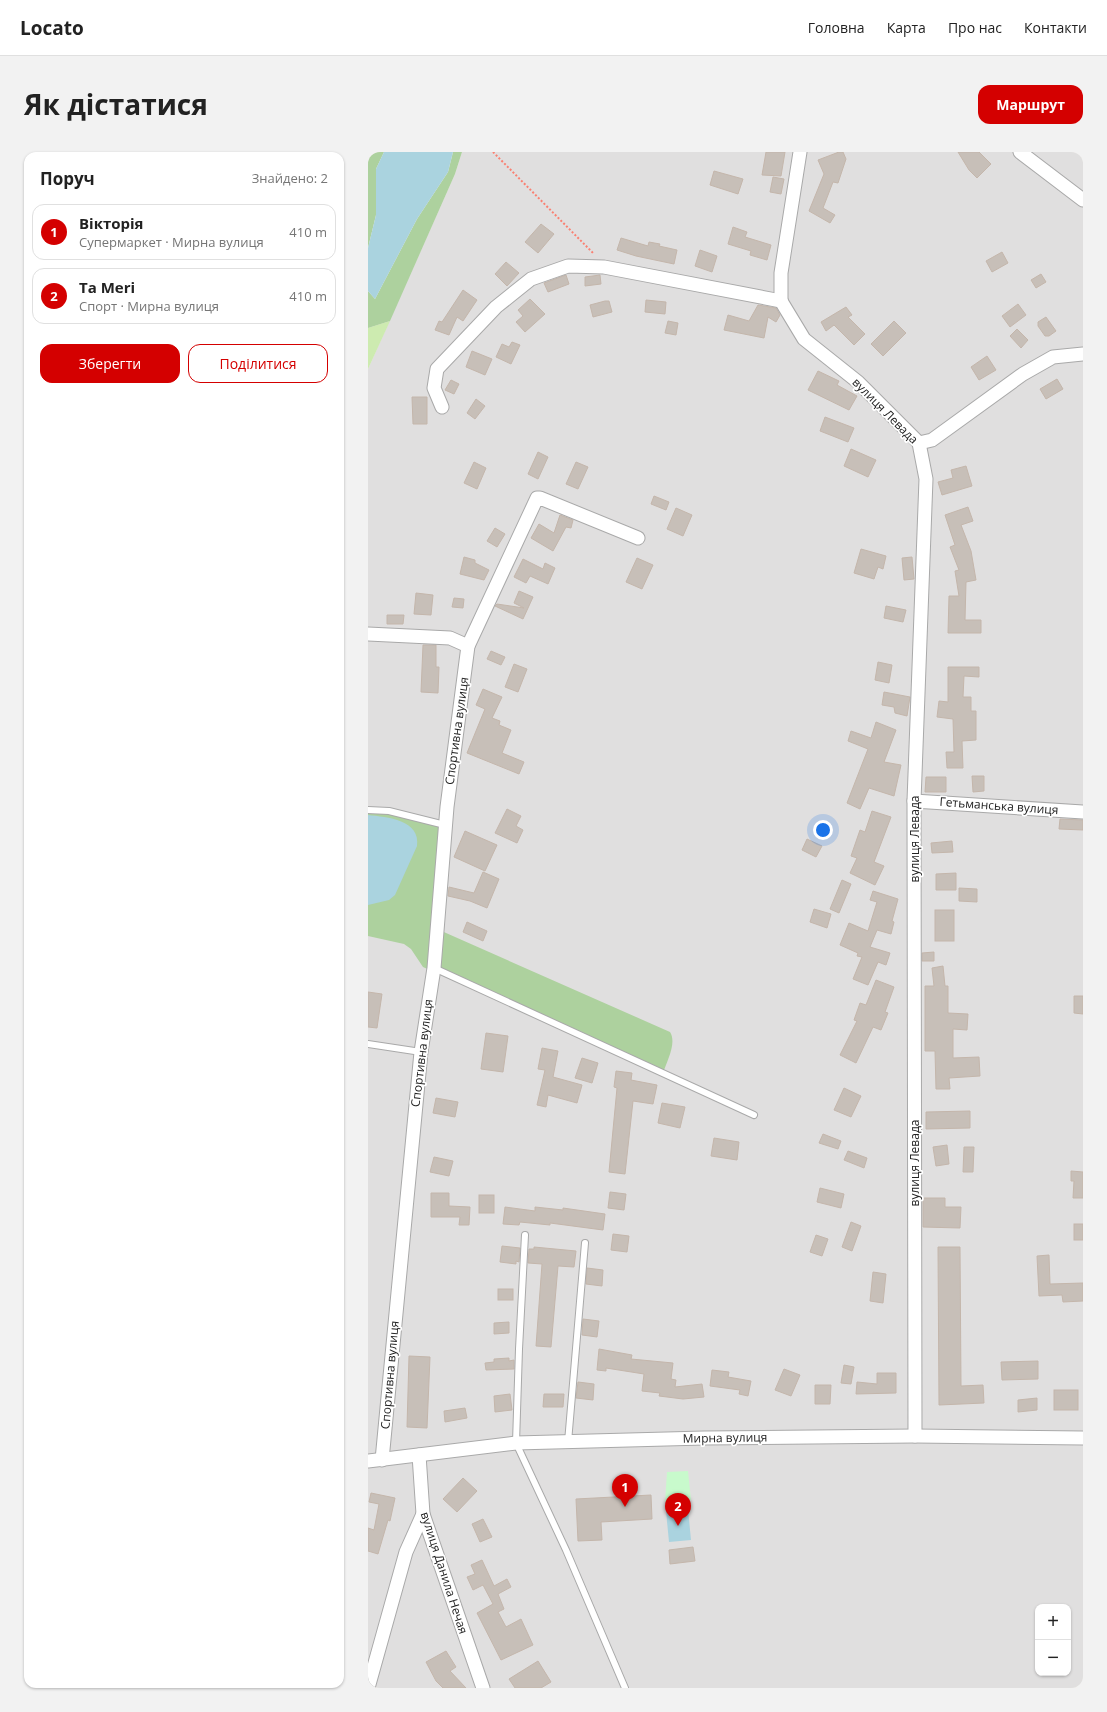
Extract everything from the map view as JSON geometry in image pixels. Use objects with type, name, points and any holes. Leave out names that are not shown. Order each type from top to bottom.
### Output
[{"type":"street","points":[[442,407],[434,388],[437,369],[496,307],[531,279],[568,266],[608,268],[781,301],[781,273],[800,152]]},
{"type":"street","points":[[1020,152],[1083,200]]},
{"type":"street","name":"вулиця Левада","points":[[781,301],[804,339],[858,382],[919,443],[926,479],[914,801],[915,1436]]},
{"type":"street","points":[[919,443],[932,440],[1022,374],[1053,358],[1083,354]]},
{"type":"street","name":"Спортивна вулиця","points":[[382,1460],[421,1052],[434,968],[445,825],[468,646],[537,498],[638,538]]},
{"type":"street","points":[[368,634],[450,638],[468,646]]},
{"type":"street","name":"Гетьманська вулиця","points":[[914,801],[1083,812]]},
{"type":"street","name":"Мирна вулиця","points":[[368,1461],[516,1443],[915,1436],[1083,1438]]},
{"type":"street","name":"вулиця Данила Нечая","points":[[419,1455],[423,1514],[483,1688]]},
{"type":"street","points":[[368,1688],[406,1552],[423,1514]]},
{"type":"lane","points":[[368,810],[389,811],[445,825]]},
{"type":"lane","points":[[434,968],[754,1115]]},
{"type":"lane","points":[[368,1044],[421,1052]]},
{"type":"lane","points":[[525,1235],[518,1349],[516,1443],[566,1550],[625,1688]]},
{"type":"lane","points":[[568,1442],[585,1244]]},
{"type":"path","points":[[493,152],[608,268]]},
{"type":"shaded area","points":[[462,152],[1083,152],[1083,1688],[368,1688],[368,369],[455,174]]},
{"type":"green space","points":[[368,152],[384,152],[376,169],[376,215],[368,248]]},
{"type":"green space","points":[[453,152],[462,152],[455,174],[390,321],[368,328],[368,291],[375,299],[417,219],[448,172]]},
{"type":"green space","points":[[390,321],[368,369],[368,328]]},
{"type":"green space","points":[[368,810],[445,825],[437,929],[670,1032],[672,1036],[672,1047],[663,1073],[423,967],[411,949],[404,944],[368,936]]},
{"type":"green space","points":[[688,1471],[691,1500],[665,1502],[667,1472]]},
{"type":"water","points":[[384,152],[453,152],[448,172],[417,219],[375,299],[368,291],[368,248],[376,215],[376,169]]},
{"type":"water","points":[[368,815],[393,819],[408,825],[414,830],[417,837],[417,846],[395,895],[389,900],[368,905]]},
{"type":"water","points":[[688,1509],[691,1540],[669,1542],[666,1511]]},
{"type":"building","points":[[766,152],[785,152],[781,176],[762,175]]},
{"type":"building","points":[[839,152],[843,152],[846,159],[838,183],[833,182],[823,208],[835,215],[830,223],[809,211],[824,174],[818,160]]},
{"type":"building","points":[[958,152],[979,152],[991,164],[977,178],[969,170]]},
{"type":"building","points":[[714,171],[743,179],[738,194],[710,185]]},
{"type":"building","points":[[773,177],[784,179],[781,194],[770,192]]},
{"type":"building","points":[[541,224],[554,234],[538,253],[525,242]]},
{"type":"building","points":[[733,227],[747,232],[745,237],[771,245],[767,260],[750,255],[751,251],[728,244]]},
{"type":"building","points":[[621,238],[648,246],[649,242],[660,244],[659,246],[677,250],[674,264],[636,256],[617,250]]},
{"type":"building","points":[[700,250],[717,256],[712,272],[695,266]]},
{"type":"building","points":[[1002,252],[1008,263],[992,272],[986,261]]},
{"type":"building","points":[[506,262],[519,273],[507,286],[495,274]]},
{"type":"building","points":[[1041,274],[1046,282],[1036,288],[1031,280]]},
{"type":"building","points":[[566,275],[569,284],[548,292],[544,283]]},
{"type":"building","points":[[600,275],[601,284],[585,286],[585,277]]},
{"type":"building","points":[[463,290],[477,300],[463,321],[457,317],[449,335],[435,330],[439,321],[442,322]]},
{"type":"building","points":[[530,299],[545,314],[525,332],[516,322],[523,316],[518,310]]},
{"type":"building","points":[[646,300],[666,302],[665,314],[645,312]]},
{"type":"building","points":[[609,301],[612,312],[593,317],[590,305]]},
{"type":"building","points":[[1018,304],[1026,315],[1010,327],[1002,316]]},
{"type":"building","points":[[758,305],[776,308],[780,315],[776,322],[768,317],[764,338],[724,330],[728,315],[749,321]]},
{"type":"building","points":[[846,307],[852,315],[848,317],[865,334],[854,345],[834,325],[826,331],[821,322]]},
{"type":"building","points":[[1046,317],[1056,331],[1049,336],[1045,336],[1038,326],[1038,322]]},
{"type":"building","points":[[668,321],[678,323],[676,335],[665,333]]},
{"type":"building","points":[[894,321],[906,333],[883,356],[871,344]]},
{"type":"building","points":[[1017,329],[1028,340],[1021,348],[1010,336]]},
{"type":"building","points":[[512,342],[520,345],[511,364],[496,357],[502,344],[509,347]]},
{"type":"building","points":[[472,351],[492,359],[485,375],[466,367]]},
{"type":"building","points":[[987,356],[996,370],[979,380],[971,367]]},
{"type":"building","points":[[818,371],[839,381],[837,385],[857,396],[849,410],[808,390]]},
{"type":"building","points":[[1057,379],[1063,389],[1046,399],[1040,389]]},
{"type":"building","points":[[451,380],[459,384],[454,394],[445,390]]},
{"type":"building","points":[[412,397],[427,397],[427,424],[413,424]]},
{"type":"building","points":[[476,399],[485,406],[475,419],[467,413]]},
{"type":"building","points":[[825,417],[854,428],[848,442],[820,431]]},
{"type":"building","points":[[851,449],[876,460],[868,477],[844,466]]},
{"type":"building","points":[[538,452],[548,457],[538,479],[528,474]]},
{"type":"building","points":[[474,462],[486,468],[477,489],[464,483]]},
{"type":"building","points":[[576,462],[588,467],[578,489],[566,484]]},
{"type":"building","points":[[966,466],[972,486],[942,495],[938,482],[953,478],[951,470]]},
{"type":"building","points":[[654,496],[669,502],[666,510],[651,504]]},
{"type":"building","points":[[968,507],[973,521],[961,525],[971,551],[976,580],[966,582],[965,620],[981,620],[981,633],[948,633],[949,596],[959,596],[955,571],[959,570],[950,547],[955,545],[945,515]]},
{"type":"building","points":[[676,508],[692,515],[683,536],[667,529]]},
{"type":"building","points":[[560,515],[573,520],[571,528],[566,527],[553,551],[531,538],[539,524],[554,533]]},
{"type":"building","points":[[495,528],[505,534],[497,547],[487,541]]},
{"type":"building","points":[[861,549],[886,556],[883,569],[878,567],[874,579],[854,573]]},
{"type":"building","points":[[464,557],[475,560],[475,563],[489,570],[484,580],[460,574]]},
{"type":"building","points":[[912,557],[914,579],[904,580],[902,558]]},
{"type":"building","points":[[637,558],[653,565],[642,589],[626,582]]},
{"type":"building","points":[[523,559],[543,569],[545,563],[555,568],[548,584],[530,576],[526,583],[514,577]]},
{"type":"building","points":[[519,591],[533,597],[523,619],[495,606],[497,604],[524,608],[514,603]]},
{"type":"building","points":[[416,593],[433,595],[431,615],[414,614]]},
{"type":"building","points":[[454,598],[464,599],[463,608],[452,607]]},
{"type":"building","points":[[886,606],[906,610],[903,622],[884,618]]},
{"type":"building","points":[[387,615],[404,615],[403,624],[387,624]]},
{"type":"building","points":[[423,645],[436,645],[436,667],[439,667],[438,693],[421,692]]},
{"type":"building","points":[[491,651],[505,657],[501,665],[487,659]]},
{"type":"building","points":[[878,662],[892,665],[889,683],[875,680]]},
{"type":"building","points":[[514,664],[527,669],[518,692],[505,687]]},
{"type":"building","points":[[948,667],[979,667],[979,677],[964,676],[963,697],[971,697],[971,711],[976,711],[976,740],[962,741],[963,768],[947,768],[946,752],[954,752],[953,719],[937,717],[939,701],[948,702]]},
{"type":"building","points":[[483,689],[502,697],[492,718],[500,721],[499,725],[511,730],[502,753],[524,762],[519,774],[467,753],[485,709],[476,705]]},
{"type":"building","points":[[884,692],[910,697],[907,716],[895,713],[894,707],[882,705]]},
{"type":"building","points":[[876,722],[896,730],[884,762],[901,765],[894,796],[869,788],[860,809],[847,803],[868,749],[848,741],[851,731],[871,738]]},
{"type":"building","points":[[972,776],[984,776],[984,791],[973,792]]},
{"type":"building","points":[[926,777],[946,777],[946,792],[925,792]]},
{"type":"building","points":[[507,809],[521,816],[516,826],[523,830],[517,843],[495,833]]},
{"type":"building","points":[[872,811],[891,817],[874,862],[884,866],[875,885],[850,873],[857,858],[851,856],[860,830],[865,832]]},
{"type":"building","points":[[1060,819],[1083,820],[1083,830],[1059,829]]},
{"type":"building","points":[[465,831],[497,845],[485,871],[454,857]]},
{"type":"building","points":[[807,839],[822,846],[816,857],[802,850]]},
{"type":"building","points":[[952,841],[953,852],[932,853],[931,843]]},
{"type":"building","points":[[483,872],[499,879],[487,908],[470,901],[448,896],[449,887],[474,893]]},
{"type":"building","points":[[956,873],[956,890],[936,890],[936,874]]},
{"type":"building","points":[[842,880],[851,884],[839,913],[830,909]]},
{"type":"building","points":[[959,888],[977,889],[977,902],[959,901]]},
{"type":"building","points":[[873,891],[898,899],[892,921],[894,922],[891,934],[877,930],[870,947],[890,953],[886,965],[878,962],[868,985],[853,979],[862,957],[857,956],[858,953],[840,945],[849,923],[868,931],[877,902],[870,900]]},
{"type":"building","points":[[814,909],[831,914],[827,928],[810,922]]},
{"type":"building","points":[[935,910],[954,910],[954,941],[935,941]]},
{"type":"building","points":[[467,922],[487,931],[483,941],[463,932]]},
{"type":"building","points":[[934,952],[934,961],[922,961],[922,953]]},
{"type":"building","points":[[943,966],[945,986],[948,986],[948,1013],[968,1014],[967,1030],[953,1029],[953,1058],[979,1057],[980,1076],[949,1078],[950,1089],[936,1089],[935,1051],[925,1051],[925,986],[934,986],[932,968]]},
{"type":"building","points":[[876,980],[894,987],[885,1012],[888,1013],[881,1030],[873,1027],[856,1063],[840,1055],[857,1021],[854,1020],[860,1003],[866,1005]]},
{"type":"building","points":[[368,992],[382,994],[377,1028],[368,1027]]},
{"type":"building","points":[[1074,996],[1083,996],[1083,1014],[1074,1013]]},
{"type":"building","points":[[486,1033],[508,1036],[503,1072],[481,1069]]},
{"type":"building","points":[[542,1048],[558,1051],[553,1077],[582,1085],[577,1103],[548,1095],[546,1107],[537,1105],[545,1070],[538,1069]]},
{"type":"building","points":[[582,1058],[598,1063],[592,1083],[575,1078]]},
{"type":"building","points":[[616,1071],[632,1073],[631,1080],[657,1085],[653,1104],[633,1101],[625,1174],[609,1172],[617,1088],[614,1087]]},
{"type":"building","points":[[844,1088],[861,1096],[851,1117],[834,1110]]},
{"type":"building","points":[[436,1098],[458,1102],[455,1117],[433,1113]]},
{"type":"building","points":[[662,1103],[685,1107],[680,1128],[658,1123]]},
{"type":"building","points":[[970,1111],[970,1128],[926,1129],[926,1112]]},
{"type":"building","points":[[823,1134],[841,1141],[838,1149],[819,1143]]},
{"type":"building","points":[[714,1138],[739,1142],[737,1160],[711,1156]]},
{"type":"building","points":[[947,1145],[949,1164],[936,1166],[933,1147]]},
{"type":"building","points":[[964,1147],[974,1147],[973,1172],[963,1172]]},
{"type":"building","points":[[848,1151],[867,1158],[864,1168],[844,1160]]},
{"type":"building","points":[[434,1157],[453,1161],[449,1176],[430,1172]]},
{"type":"building","points":[[1071,1171],[1083,1172],[1083,1198],[1073,1198],[1074,1181],[1071,1181]]},
{"type":"building","points":[[820,1188],[844,1194],[841,1208],[817,1202]]},
{"type":"building","points":[[610,1192],[626,1194],[624,1210],[608,1208]]},
{"type":"building","points":[[431,1193],[449,1193],[449,1206],[470,1207],[469,1225],[459,1225],[460,1217],[431,1217]]},
{"type":"building","points":[[479,1195],[494,1195],[494,1213],[479,1213]]},
{"type":"building","points":[[923,1198],[945,1198],[945,1207],[961,1207],[960,1228],[923,1227]]},
{"type":"building","points":[[505,1207],[535,1211],[535,1207],[563,1210],[563,1208],[605,1214],[603,1230],[550,1223],[550,1225],[520,1222],[519,1225],[503,1224]]},
{"type":"building","points":[[851,1222],[861,1226],[852,1251],[842,1247]]},
{"type":"building","points":[[1074,1224],[1083,1224],[1083,1240],[1074,1240]]},
{"type":"building","points":[[613,1234],[629,1236],[627,1252],[611,1250]]},
{"type":"building","points":[[816,1235],[828,1239],[822,1256],[810,1252]]},
{"type":"building","points":[[502,1246],[520,1248],[519,1262],[516,1261],[516,1264],[500,1262]]},
{"type":"building","points":[[534,1247],[576,1251],[574,1267],[558,1266],[551,1347],[536,1346],[542,1264],[528,1263],[529,1249],[534,1249]]},
{"type":"building","points":[[938,1247],[960,1247],[961,1386],[983,1385],[984,1403],[939,1405]]},
{"type":"building","points":[[1049,1255],[1050,1284],[1083,1283],[1083,1301],[1063,1302],[1062,1295],[1039,1296],[1037,1256]]},
{"type":"building","points":[[587,1268],[603,1270],[602,1286],[586,1284]]},
{"type":"building","points":[[873,1272],[886,1274],[883,1303],[870,1301]]},
{"type":"building","points":[[498,1289],[513,1289],[513,1300],[498,1300]]},
{"type":"building","points":[[583,1319],[599,1321],[597,1337],[582,1335]]},
{"type":"building","points":[[509,1322],[509,1333],[494,1334],[494,1323]]},
{"type":"building","points":[[599,1349],[632,1355],[631,1359],[673,1363],[671,1379],[676,1380],[675,1387],[702,1384],[704,1397],[683,1399],[659,1396],[660,1393],[642,1391],[644,1374],[606,1368],[606,1371],[597,1370]]},
{"type":"building","points":[[409,1356],[430,1357],[427,1428],[407,1427]]},
{"type":"building","points":[[509,1358],[509,1361],[514,1360],[514,1369],[486,1370],[485,1363],[494,1362],[494,1359]]},
{"type":"building","points":[[1038,1361],[1038,1379],[1002,1380],[1001,1362]]},
{"type":"building","points":[[844,1365],[854,1367],[851,1384],[841,1383]]},
{"type":"building","points":[[784,1369],[800,1375],[791,1396],[775,1390]]},
{"type":"building","points":[[712,1370],[729,1372],[728,1377],[751,1381],[748,1396],[739,1394],[740,1390],[710,1386]]},
{"type":"building","points":[[877,1373],[896,1373],[896,1393],[856,1394],[857,1382],[877,1384]]},
{"type":"building","points":[[578,1382],[594,1384],[593,1400],[576,1398]]},
{"type":"building","points":[[815,1385],[831,1385],[830,1404],[815,1404]]},
{"type":"building","points":[[1054,1390],[1078,1390],[1078,1410],[1054,1410]]},
{"type":"building","points":[[510,1394],[512,1410],[495,1412],[494,1396]]},
{"type":"building","points":[[544,1394],[564,1394],[563,1407],[543,1407]]},
{"type":"building","points":[[1037,1398],[1037,1410],[1018,1412],[1018,1400]]},
{"type":"building","points":[[465,1408],[467,1418],[445,1422],[444,1411]]},
{"type":"building","points":[[463,1478],[477,1491],[457,1512],[443,1499]]},
{"type":"building","points":[[371,1493],[395,1498],[390,1521],[388,1520],[378,1554],[368,1551],[368,1528],[374,1530],[379,1504],[369,1502]]},
{"type":"building","points":[[651,1495],[652,1519],[601,1522],[602,1540],[578,1541],[576,1499]]},
{"type":"building","points":[[483,1519],[492,1537],[480,1542],[472,1524]]},
{"type":"building","points":[[693,1547],[695,1561],[670,1564],[669,1550]]},
{"type":"building","points":[[482,1560],[494,1586],[507,1579],[511,1587],[498,1594],[504,1609],[498,1612],[506,1627],[521,1619],[533,1645],[501,1660],[477,1613],[493,1604],[483,1585],[473,1590],[467,1577],[475,1574],[471,1565]]},
{"type":"building","points":[[446,1651],[456,1667],[450,1671],[466,1688],[443,1688],[436,1681],[426,1662]]},
{"type":"building","points":[[538,1661],[551,1682],[541,1688],[515,1688],[509,1679]]},
{"type":"place","name":"Вікторія","points":[[625,1507]]},
{"type":"place","name":"Ta Meri","points":[[678,1526]]}]
